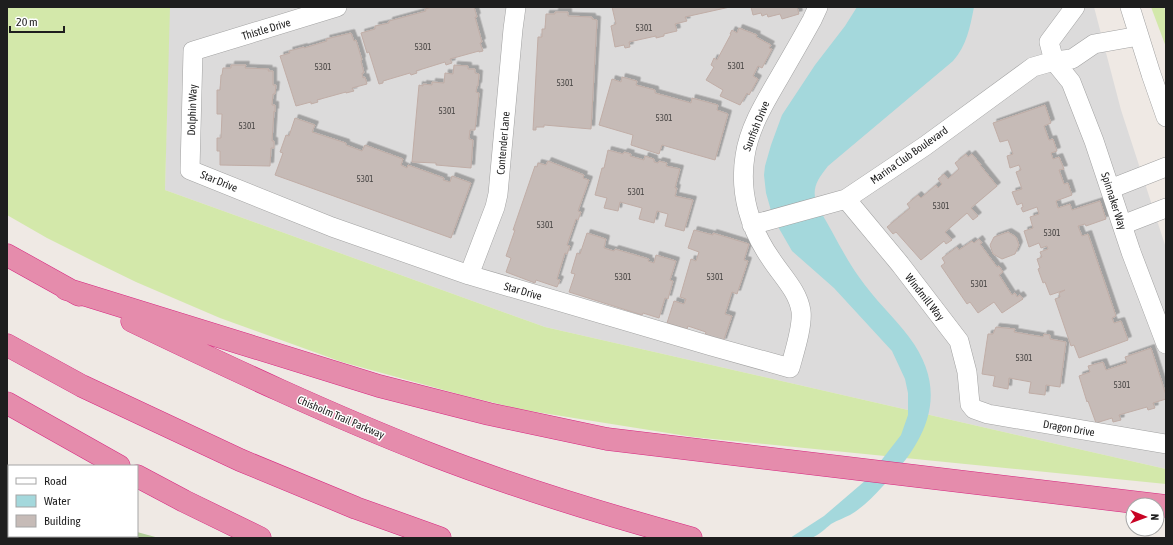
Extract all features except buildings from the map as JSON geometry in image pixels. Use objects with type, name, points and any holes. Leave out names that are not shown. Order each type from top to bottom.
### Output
[{"type":"highway","name":"Chisholm Trail Parkway","points":[[7,255],[66,289],[184,346],[329,413],[431,454],[528,488],[612,516],[691,538]]},
{"type":"highway","points":[[66,289],[379,386],[489,414],[607,439],[1166,506]]},
{"type":"highway","points":[[7,344],[82,386],[240,460],[356,508],[440,538]]},
{"type":"highway","points":[[7,402],[117,465]]},
{"type":"highway","points":[[138,477],[260,538]]},
{"type":"street","name":"Thistle Drive","points":[[194,51],[337,7]]},
{"type":"street","name":"Contender Lane","points":[[469,275],[495,207],[498,194],[516,7]]},
{"type":"street","name":"Sunfish Drive","points":[[795,293],[770,259],[759,223],[746,207],[743,172],[745,155],[750,136],[767,98],[818,7]]},
{"type":"street","points":[[1054,61],[1049,42],[1075,7]]},
{"type":"street","points":[[1130,7],[1166,117]]},
{"type":"street","name":"Marina Club Boulevard","points":[[759,223],[846,199],[925,146],[1033,67],[1054,61],[1072,60],[1094,44],[1139,36]]},
{"type":"street","name":"Dolphin Way","points":[[190,170],[194,51]]},
{"type":"street","name":"Spinnaker Way","points":[[1054,61],[1071,82],[1094,141],[1122,225],[1161,318],[1166,344]]},
{"type":"street","points":[[1110,189],[1166,168]]},
{"type":"street","name":"Star Drive","points":[[190,170],[332,227],[469,275],[790,368],[802,314],[800,303],[795,293]]},
{"type":"street","name":"Windmill Way","points":[[846,199],[900,264],[959,341],[967,372],[970,404],[974,409]]},
{"type":"street","points":[[1122,225],[1166,208]]},
{"type":"street","name":"Dragon Drive","points":[[974,409],[988,414],[1166,444]]},
{"type":"shaded area","points":[[169,7],[1094,7],[1121,110],[1166,248],[1166,469],[545,327],[165,190]]},
{"type":"green space","points":[[7,7],[170,7],[165,190],[545,327],[1166,469],[1166,484],[693,437],[530,411],[462,395],[342,362],[220,318],[136,282],[47,238],[7,215]]},
{"type":"green space","points":[[1151,7],[1164,7],[1166,14],[1166,47]]},
{"type":"green space","points":[[7,488],[8,537],[138,537],[138,532],[159,538],[7,538]]},
{"type":"water","points":[[857,7],[974,7],[965,42],[962,49],[953,61],[828,166],[820,177],[815,191],[816,203],[843,252],[871,293],[909,337],[922,358],[929,378],[931,398],[928,417],[921,435],[910,453],[897,470],[863,506],[850,515],[831,524],[814,537],[809,539],[790,538],[824,516],[866,480],[901,435],[908,415],[908,393],[905,379],[892,351],[834,288],[792,251],[772,214],[766,193],[764,175],[765,166],[782,115],[815,65],[845,26]]}]
